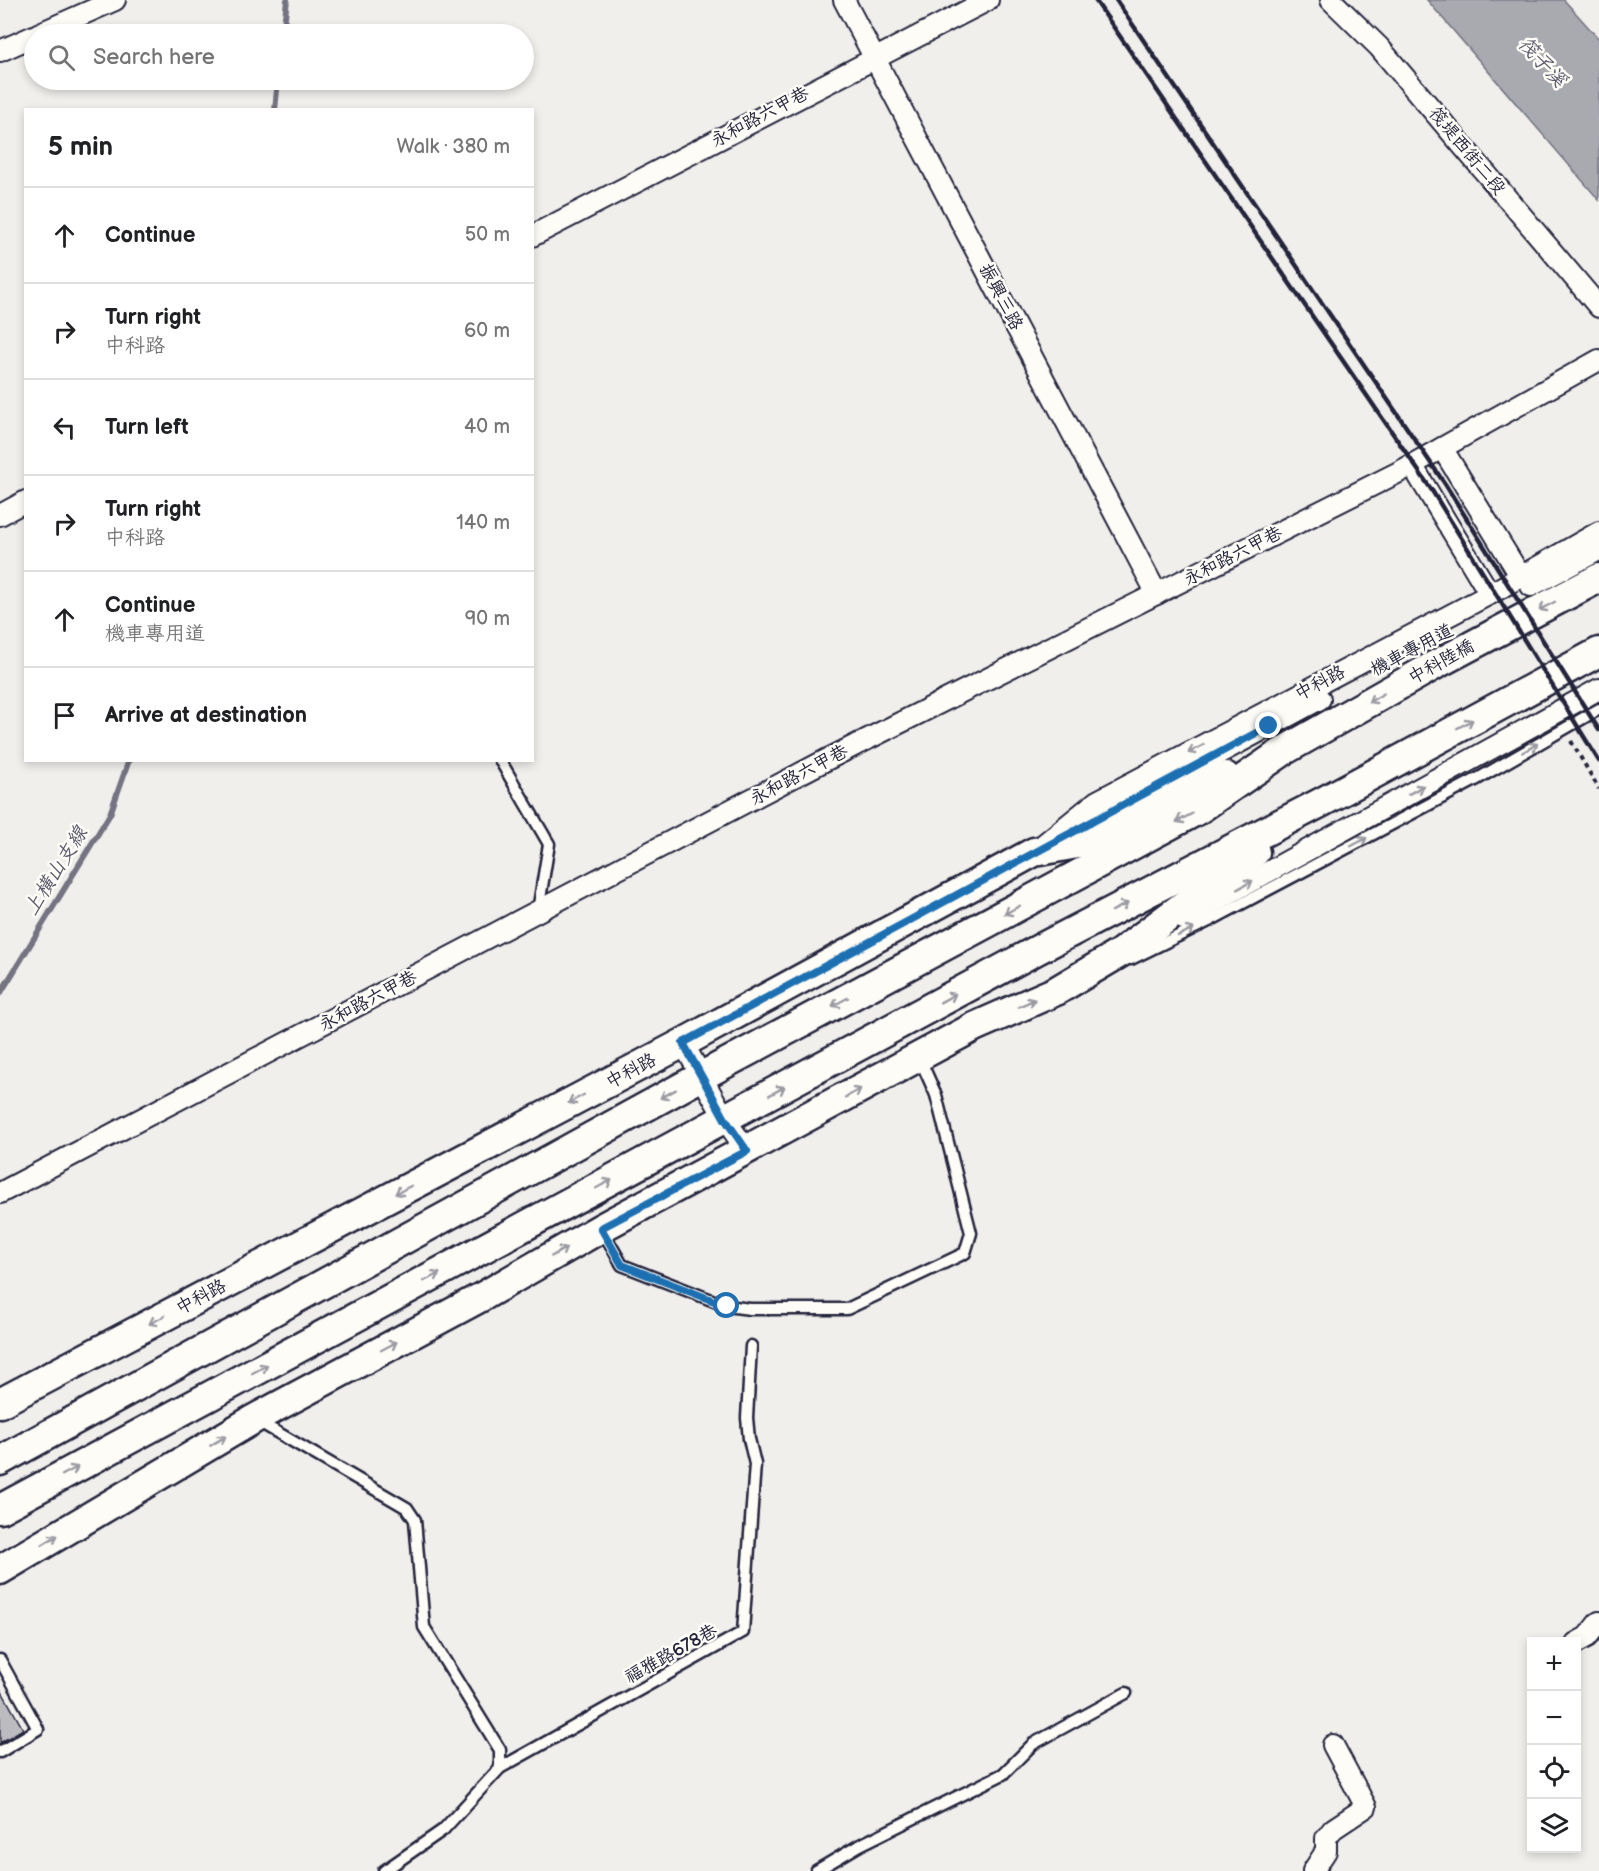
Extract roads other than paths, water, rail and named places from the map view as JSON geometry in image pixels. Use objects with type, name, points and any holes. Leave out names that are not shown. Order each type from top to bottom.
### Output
[{"type":"street","points":[[61,24],[115,0]]},
{"type":"street","name":"振興三路","points":[[844,0],[1157,594]]},
{"type":"street","name":"永和路六甲巷","points":[[534,235],[988,0]]},
{"type":"street","name":"筏堤西街二段","points":[[1331,0],[1379,47],[1599,307]]},
{"type":"street","points":[[0,51],[24,40]]},
{"type":"street","name":"永和路六甲巷","points":[[0,1193],[839,754],[1412,465],[1599,360]]},
{"type":"street","points":[[1442,448],[1521,577]]},
{"type":"street","points":[[1412,465],[1490,594]]},
{"type":"street","points":[[0,515],[24,502]]},
{"type":"street","name":"中科路","points":[[0,1403],[683,1043],[1034,852],[1096,801],[1490,594],[1599,532]]},
{"type":"street","name":"機車專用道","points":[[1034,852],[1599,550]]},
{"type":"street","name":"中科陸橋","points":[[1285,750],[1435,665],[1599,578]]},
{"type":"street","points":[[0,1509],[1037,950],[1322,802],[1599,652]]},
{"type":"street","points":[[0,1570],[254,1419],[485,1295],[601,1228],[974,1027],[1056,991],[1120,953],[1599,689]]},
{"type":"street","points":[[1034,852],[1082,843],[1204,784],[1285,750]]},
{"type":"street","points":[[0,1461],[702,1076],[1198,810],[1285,750]]},
{"type":"street","points":[[1120,953],[1322,802]]},
{"type":"street","points":[[683,1043],[725,1119],[747,1151]]},
{"type":"street","points":[[1581,1640],[1587,1637],[1599,1622]]},
{"type":"street","points":[[1313,1871],[1326,1851],[1326,1838],[1333,1829],[1366,1807],[1333,1745]]},
{"type":"lane","points":[[1056,991],[1127,962],[1209,921],[1479,778],[1599,708]]},
{"type":"lane","points":[[501,762],[549,844],[538,912]]},
{"type":"lane","points":[[601,1228],[622,1265],[727,1306],[750,1309],[847,1309],[965,1253],[971,1233],[936,1095],[919,1057]]},
{"type":"lane","name":"福雅路678巷","points":[[384,1871],[443,1830],[500,1768],[743,1632],[755,1464],[747,1418],[751,1346]]},
{"type":"lane","points":[[254,1419],[407,1508],[415,1520],[424,1627],[500,1750],[500,1768]]},
{"type":"lane","points":[[0,1660],[38,1729],[0,1752]]},
{"type":"lane","points":[[816,1871],[860,1845],[1004,1774],[1033,1744],[1126,1693]]},
{"type":"water","name":"筏子溪","points":[[1427,0],[1564,0],[1599,39],[1599,200]]},
{"type":"waterway","name":"上橫山支線","points":[[284,24],[287,0]]},
{"type":"waterway","name":"上橫山支線","points":[[275,108],[277,90]]},
{"type":"waterway","name":"上橫山支線","points":[[0,994],[110,814],[128,762]]},
{"type":"railway","points":[[1095,0],[1431,489],[1599,761]]},
{"type":"railway","points":[[1116,0],[1445,484],[1599,730]]}]
